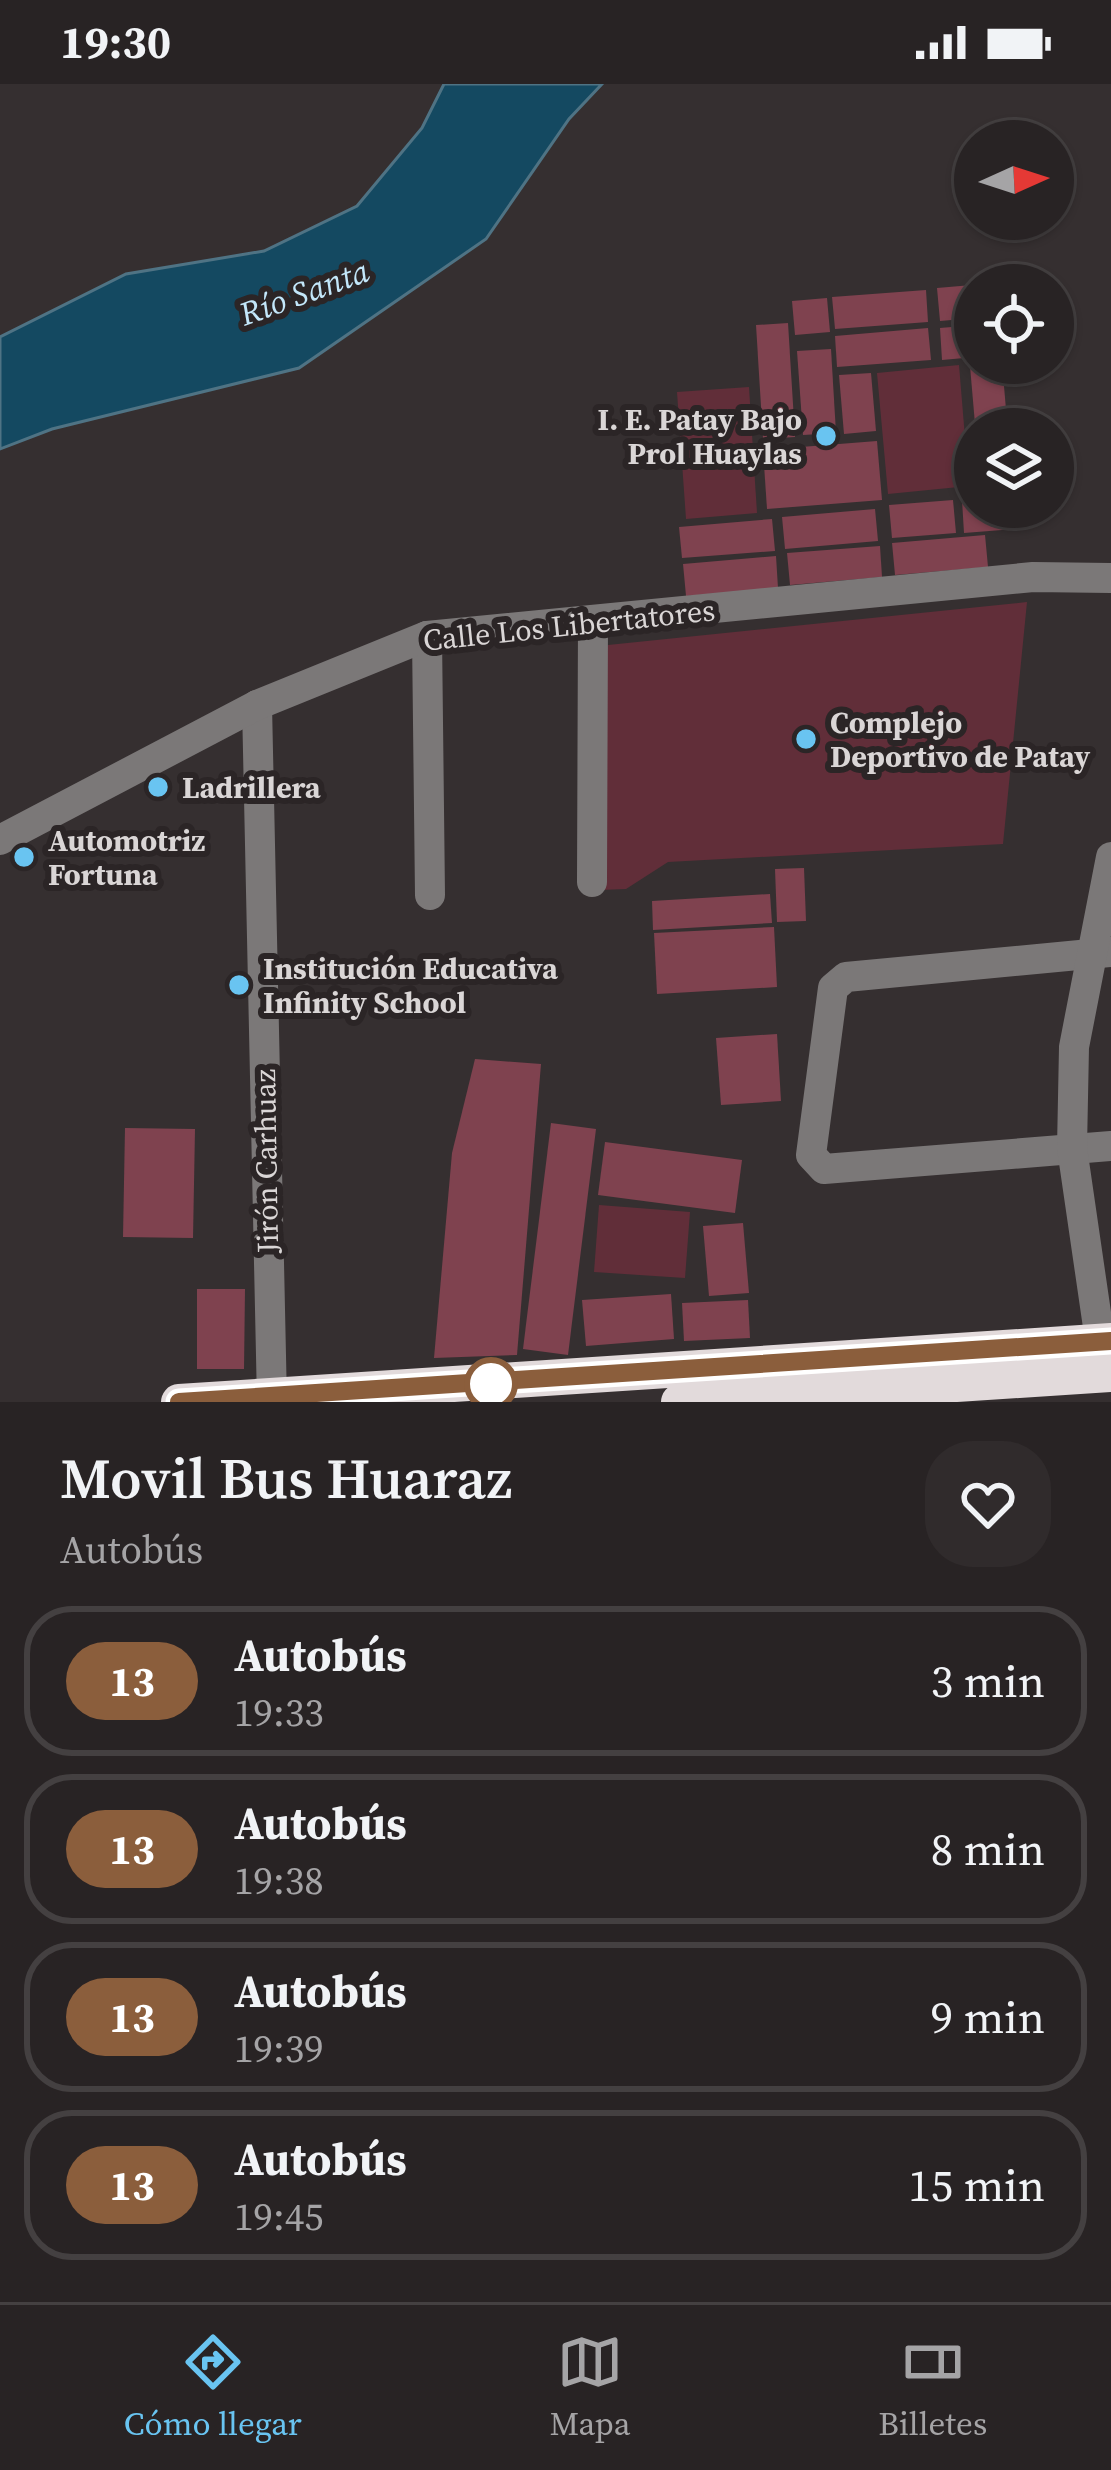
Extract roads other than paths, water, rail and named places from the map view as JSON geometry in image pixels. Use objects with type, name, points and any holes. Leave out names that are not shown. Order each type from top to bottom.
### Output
[{"type":"highway","points":[[179,1402],[677,1392],[1107,1363]]},
{"type":"street","name":"Calle Los Libertatores","points":[[0,840],[256,705],[427,636],[1033,577],[1111,578]]},
{"type":"street","points":[[592,621],[592,882]]},
{"type":"street","points":[[427,636],[430,895]]},
{"type":"street","name":"Jirón Carhuaz","points":[[256,705],[271,1400]]},
{"type":"street","points":[[1107,1363],[1072,1148],[1074,1047],[1100,952],[1111,857]]},
{"type":"street","points":[[1100,952],[846,977],[833,988],[811,1155],[824,1169],[1111,1146]]},
{"type":"water","name":"Río Santa","points":[[444,84],[602,84],[569,119],[486,239],[299,368],[52,429],[0,449],[0,337],[126,274],[264,251],[357,206],[422,128]]},
{"type":"place","name":"I. E. Patay Bajo Prol Huaylas","points":[[826,436]]},
{"type":"place","name":"Complejo Deportivo de Patay","points":[[806,739]]},
{"type":"place","name":"Ladrillera","points":[[158,787]]},
{"type":"place","name":"Automotriz Fortuna","points":[[24,857]]},
{"type":"place","name":"Institución Educativa Infinity School","points":[[239,985]]}]
